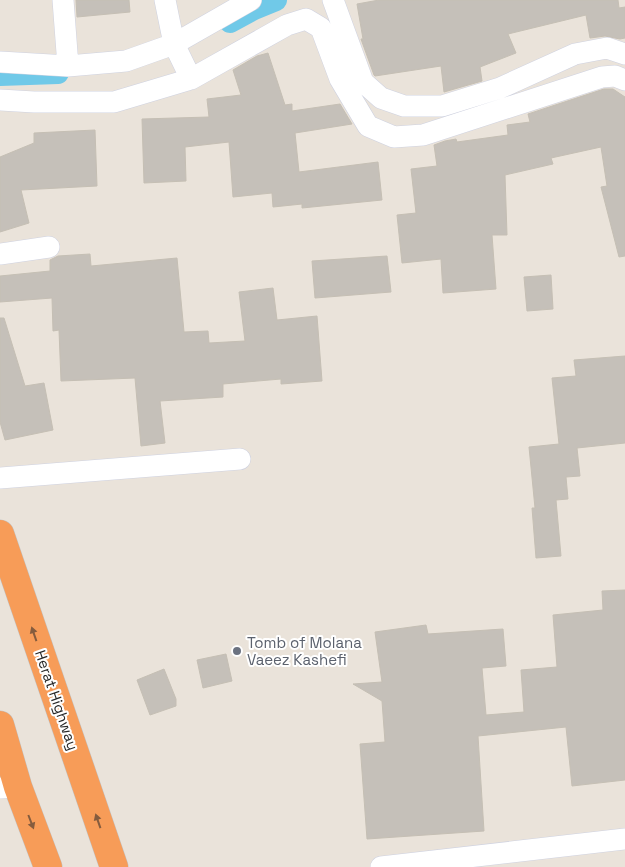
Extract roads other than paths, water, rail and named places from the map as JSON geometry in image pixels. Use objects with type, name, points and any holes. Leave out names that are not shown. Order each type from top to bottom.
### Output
[{"type":"highway","name":"Herat Highway","points":[[0,534],[114,867]]},
{"type":"highway","points":[[0,725],[9,788],[48,867]]},
{"type":"street","points":[[63,0],[68,66]]},
{"type":"street","points":[[165,0],[174,44],[191,79]]},
{"type":"street","points":[[0,62],[68,66],[126,61],[174,44],[251,0]]},
{"type":"street","points":[[333,0],[363,82],[381,98],[404,106],[442,106],[500,88],[575,54],[607,48],[625,54]]},
{"type":"street","points":[[0,100],[114,102],[191,79],[287,25],[306,19],[321,28],[340,79],[368,126],[394,137],[423,135],[602,77],[615,76],[625,80]]},
{"type":"street","points":[[500,88],[507,108]]},
{"type":"street","points":[[0,254],[50,248]]},
{"type":"street","points":[[0,478],[240,459]]},
{"type":"street","points":[[381,867],[625,839]]},
{"type":"waterway","points":[[230,22],[276,0]]},
{"type":"waterway","points":[[0,75],[58,73]]},
{"type":"place","name":"Tomb of Molana Vaeez Kashefi","points":[[237,651]]}]
